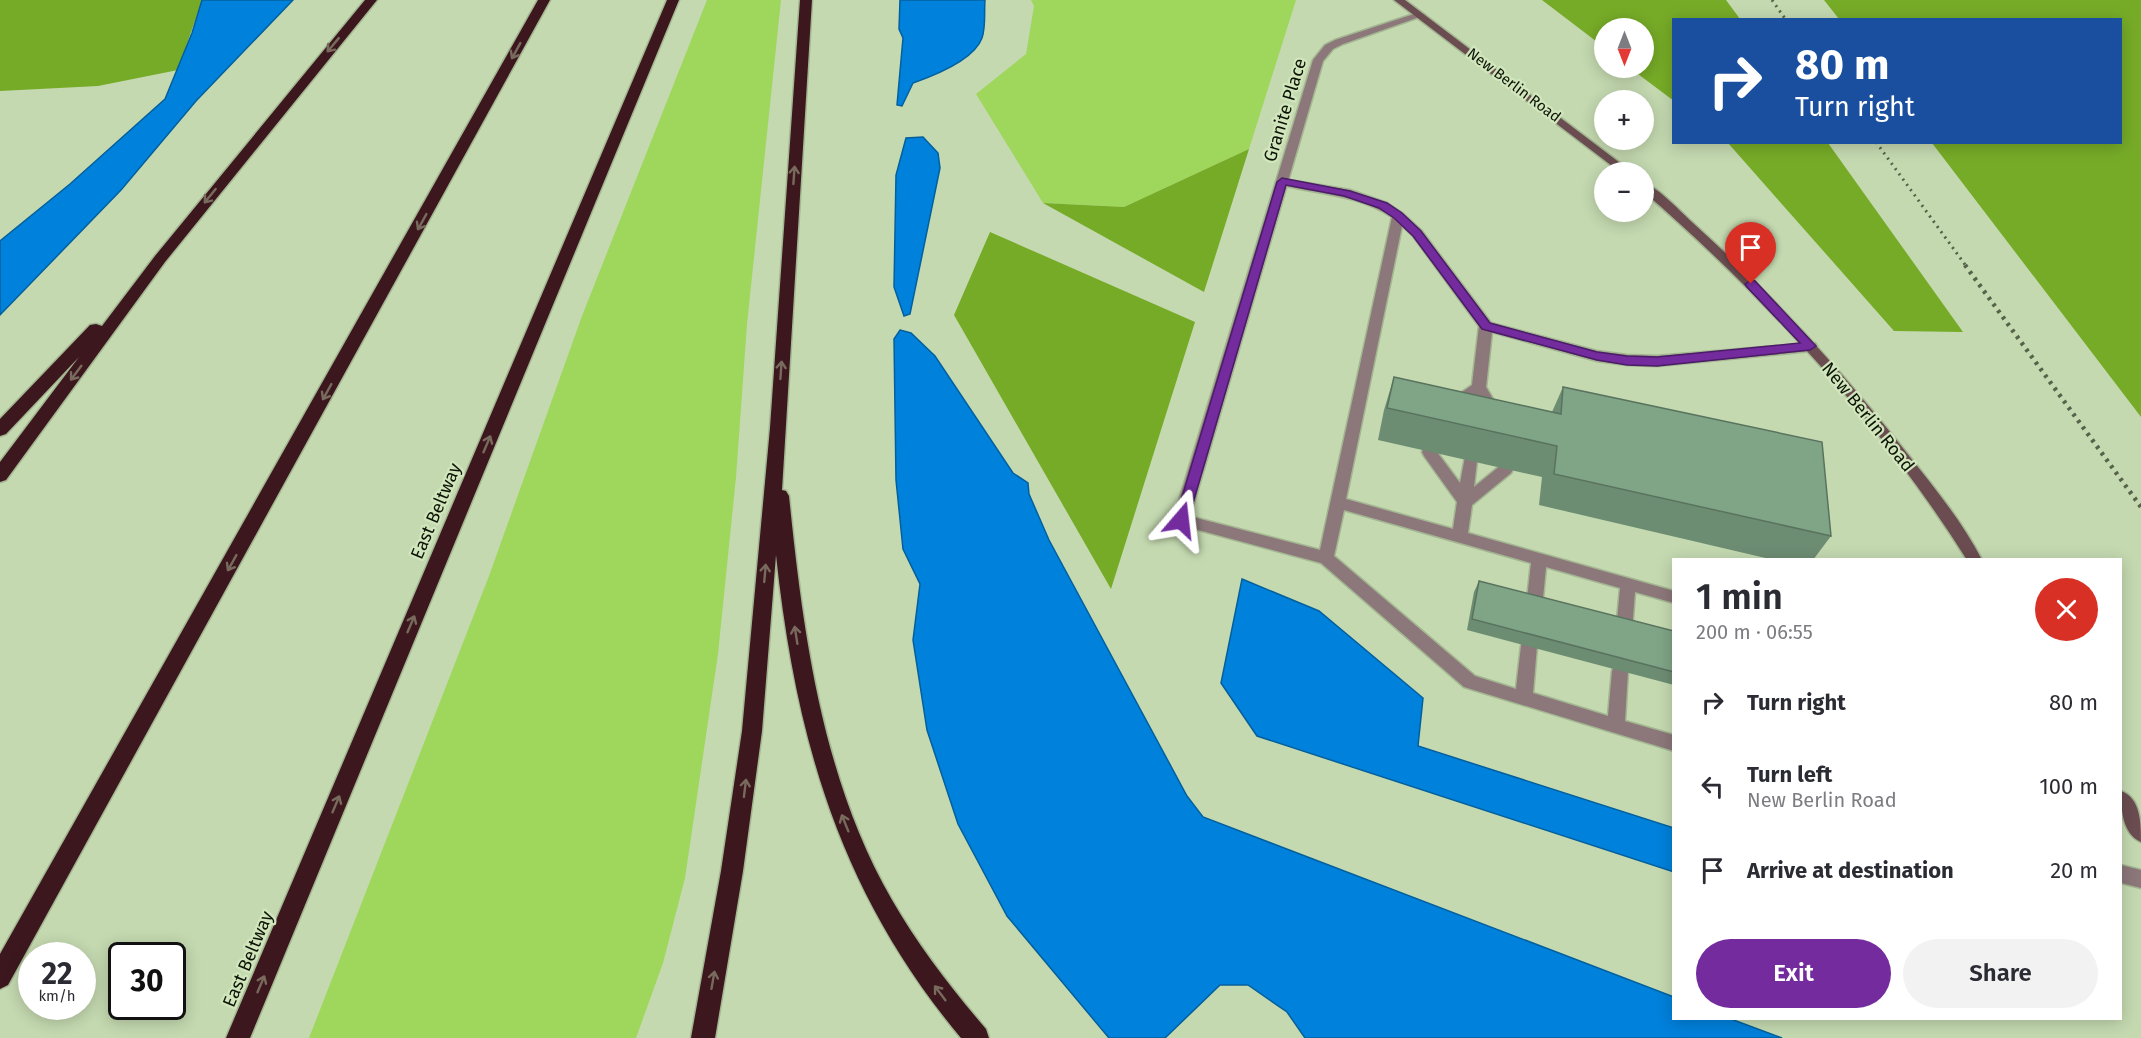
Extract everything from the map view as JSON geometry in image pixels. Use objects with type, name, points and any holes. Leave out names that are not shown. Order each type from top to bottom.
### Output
[{"type":"highway","points":[[0,475],[160,259],[370,0]]},
{"type":"highway","points":[[0,977],[544,0]]},
{"type":"highway","name":"East Beltway","points":[[238,1038],[673,0]]},
{"type":"highway","points":[[703,1038],[748,763],[777,428],[806,0]]},
{"type":"highway","points":[[0,430],[160,259]]},
{"type":"highway","points":[[777,428],[779,485],[788,581],[807,697],[827,776],[854,846],[892,922],[915,959],[977,1038]]},
{"type":"street","name":"New Berlin Road","points":[[1399,0],[1615,162]]},
{"type":"street","name":"Granite Place","points":[[1326,558],[1181,520],[1314,70],[1329,47],[1350,37],[1420,15]]},
{"type":"street","points":[[1282,182],[1346,193],[1383,206],[1398,216],[1417,233],[1486,326],[1597,356],[1627,360],[1657,361],[1810,346]]},
{"type":"street","name":"New Berlin Road","points":[[1654,195],[1722,255],[1810,346],[1894,446],[1974,558]]},
{"type":"street","points":[[1398,216],[1326,558],[1470,682],[1672,742]]},
{"type":"street","points":[[1477,408],[1486,326]]},
{"type":"street","points":[[1443,414],[1479,387]]},
{"type":"street","points":[[1479,387],[1503,427]]},
{"type":"street","points":[[1429,452],[1465,502]]},
{"type":"street","points":[[1460,536],[1470,461]]},
{"type":"street","points":[[1465,502],[1506,469]]},
{"type":"street","points":[[1338,503],[1672,596]]},
{"type":"street","points":[[1534,608],[1539,558]]},
{"type":"street","points":[[1624,631],[1628,583]]},
{"type":"street","points":[[1524,697],[1529,646]]},
{"type":"street","points":[[1616,726],[1620,671]]},
{"type":"street","points":[[2122,801],[2141,833]]},
{"type":"street","points":[[2122,874],[2141,879]]},
{"type":"green space","points":[[0,0],[202,0],[178,70],[98,86],[0,91]]},
{"type":"green space","points":[[707,0],[781,0],[747,324],[736,477],[718,654],[685,878],[663,963],[636,1038],[309,1038],[489,576],[582,316]]},
{"type":"green space","points":[[1031,0],[1296,0],[1249,149],[1124,207],[1043,203],[976,94],[1026,54],[1034,6]]},
{"type":"green space","points":[[1542,0],[1726,0],[1739,18],[1672,18],[1672,100],[1643,78],[1654,78],[1654,18],[1594,18],[1594,40]]},
{"type":"green space","points":[[1824,0],[2141,0],[2141,417],[1933,144],[2122,144],[2122,18],[1838,18]]},
{"type":"green space","points":[[1729,144],[1829,144],[1963,332],[1894,331]]},
{"type":"green space","points":[[1249,149],[1204,292],[1043,203],[1124,207]]},
{"type":"green space","points":[[990,232],[1195,322],[1111,589],[954,315]]},
{"type":"water","points":[[202,0],[293,0],[196,101],[121,190],[0,315],[0,241],[70,184],[165,99],[192,33]]},
{"type":"water","points":[[900,0],[985,0],[984,29],[978,46],[952,66],[913,83],[902,106],[897,105],[903,38],[899,29]]},
{"type":"water","points":[[923,137],[938,153],[940,168],[910,314],[904,316],[894,287],[896,175],[906,138]]},
{"type":"water","points":[[900,330],[911,333],[935,356],[1013,473],[1028,483],[1029,494],[1049,540],[1187,796],[1203,817],[1672,996],[1672,1020],[1734,1020],[1782,1038],[1305,1038],[1287,1012],[1248,985],[1220,985],[1165,1038],[1109,1038],[1007,916],[958,824],[927,730],[913,640],[920,584],[903,549],[896,480],[894,339]]},
{"type":"water","points":[[1242,579],[1319,611],[1423,698],[1418,746],[1672,827],[1672,871],[1257,736],[1221,683]]},
{"type":"building","points":[[1394,377],[1561,414],[1563,387],[1822,442],[1831,536],[1554,474],[1557,446],[1387,408]]},
{"type":"building","points":[[1479,581],[1672,630],[1672,671],[1472,619]]},
{"type":"railway","points":[[1772,0],[1785,18]]},
{"type":"railway","points":[[1877,144],[1966,266]]},
{"type":"railway","points":[[1965,265],[2141,507]]},
{"type":"route","points":[[1181,520],[1282,182],[1326,188],[1383,206],[1417,233],[1486,326],[1597,356],[1657,361],[1810,346],[1751,284]]}]
